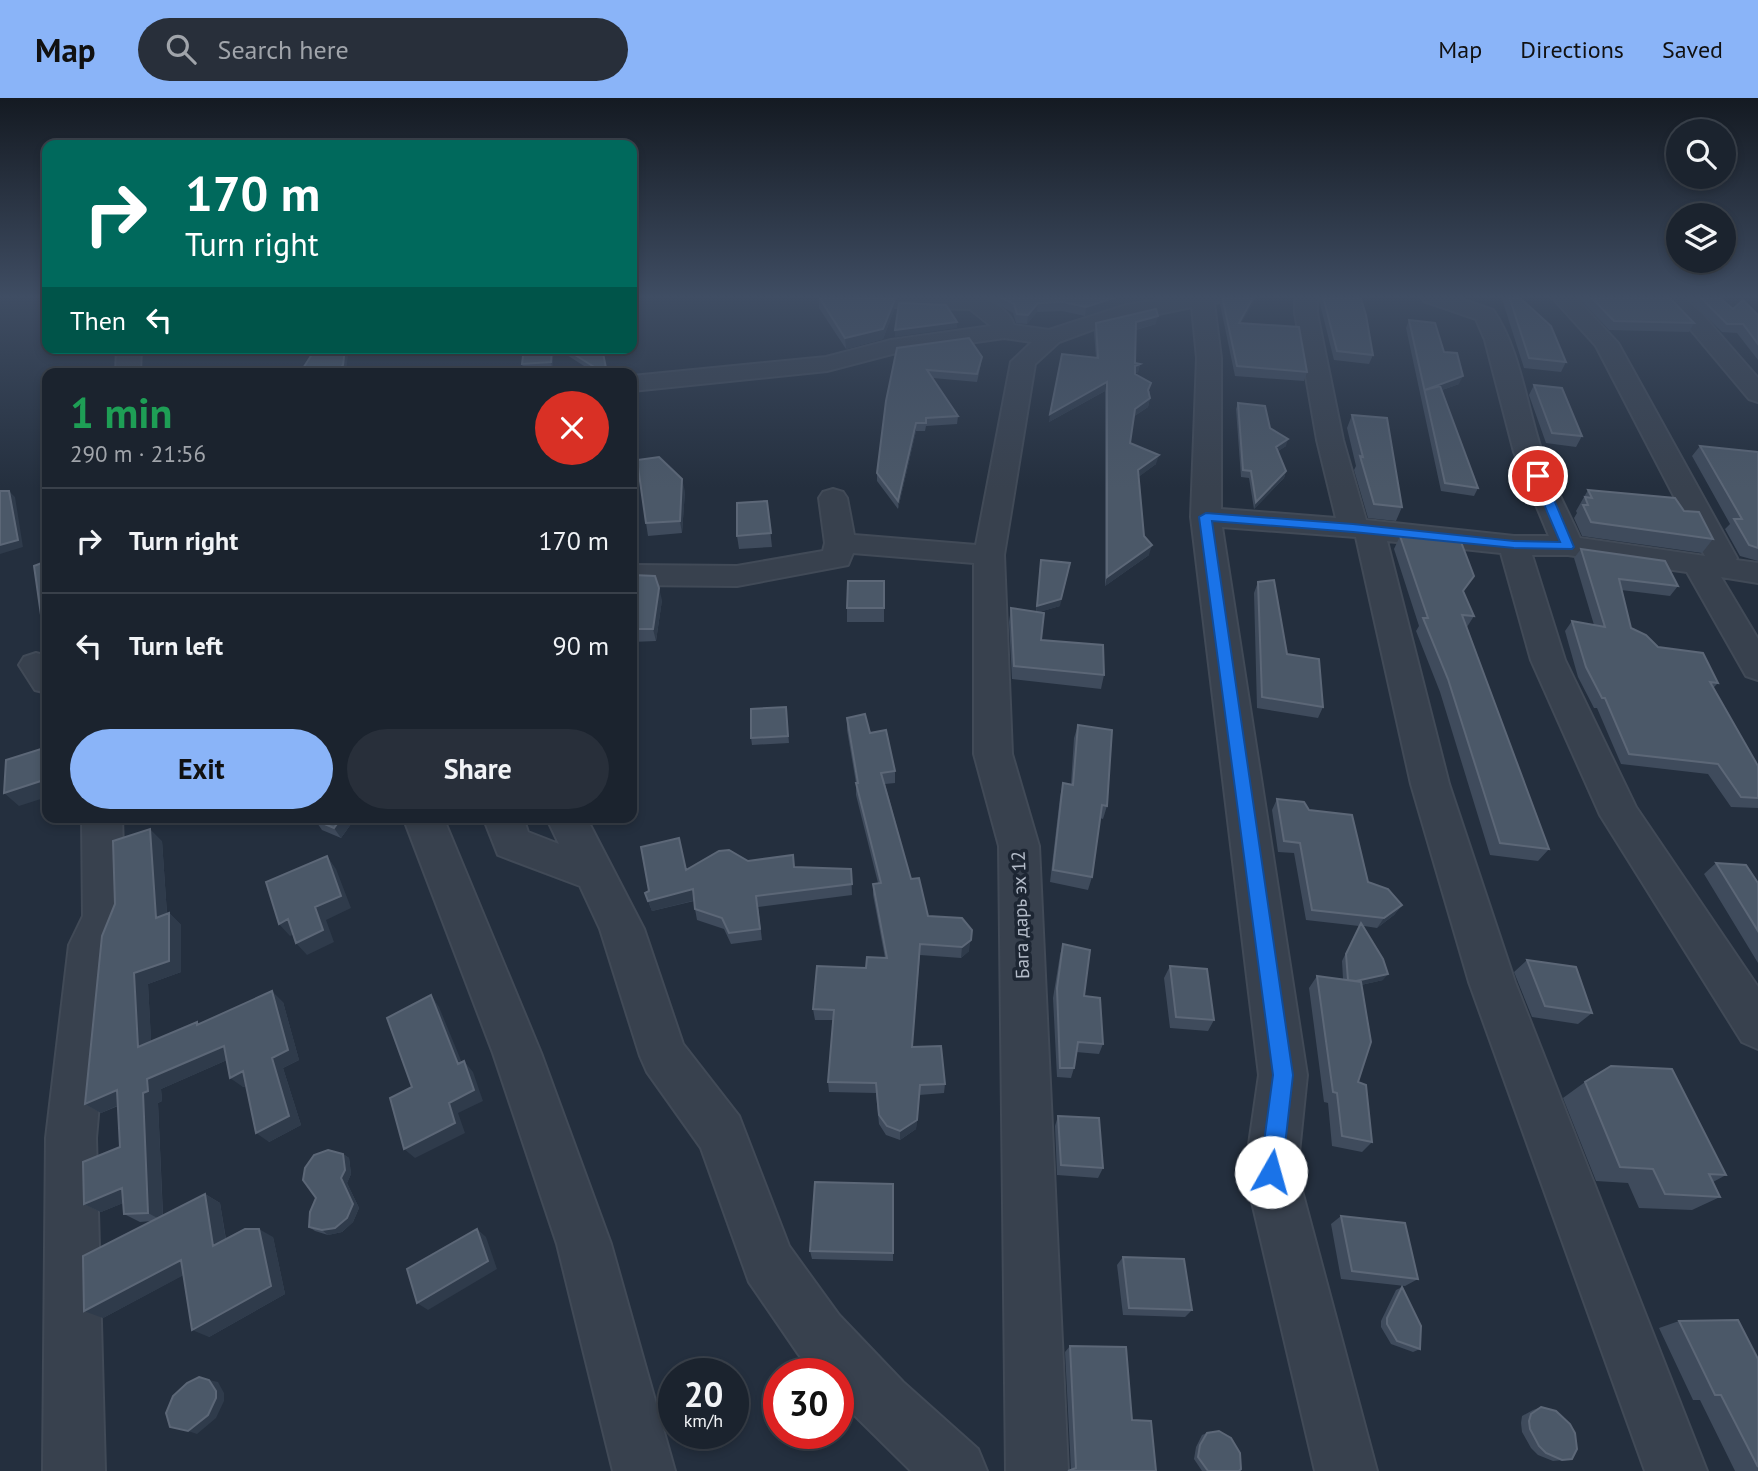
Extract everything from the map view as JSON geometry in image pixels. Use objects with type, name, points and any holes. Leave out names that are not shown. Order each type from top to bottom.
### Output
[{"type":"street","points":[[637,383],[827,364],[842,360]]},
{"type":"street","name":"Бага дарь эх 12","points":[[1025,360],[989,555],[993,754],[1019,846],[1037,1471]]},
{"type":"street","points":[[1209,360],[1206,517],[1283,1075],[1271,1172],[1346,1471]]},
{"type":"street","points":[[1315,360],[1330,440],[1361,529],[1430,784],[1492,982],[1676,1471]]},
{"type":"street","points":[[1503,360],[1528,452],[1568,547]]},
{"type":"street","points":[[1615,360],[1728,569],[1758,668]]},
{"type":"street","points":[[1729,360],[1758,394]]},
{"type":"street","points":[[637,575],[737,576],[837,558],[840,543],[834,498]]},
{"type":"street","points":[[1206,517],[1514,545],[1568,547],[1728,569]]},
{"type":"street","points":[[840,543],[989,555]]},
{"type":"street","points":[[1514,545],[1548,660],[1620,815],[1758,1027]]},
{"type":"street","points":[[74,1471],[71,1138],[91,945],[104,916],[102,823]]},
{"type":"street","points":[[426,823],[517,1053],[584,1244],[644,1471]]},
{"type":"street","points":[[505,823],[512,843],[594,874]]},
{"type":"street","points":[[569,823],[622,929],[664,1056],[721,1134],[768,1263],[819,1335],[882,1403],[956,1471]]},
{"type":"building","points":[[308,360],[344,360],[340,368],[303,368]]},
{"type":"building","points":[[522,360],[551,360],[551,362],[522,364]]},
{"type":"building","points":[[583,360],[604,360],[606,368],[596,368]]},
{"type":"building","points":[[894,360],[981,360],[977,374],[927,370],[958,416],[926,418],[926,423],[916,423],[898,501],[877,473],[886,401]]},
{"type":"building","points":[[1061,360],[1135,360],[1135,363],[1140,364],[1135,366],[1135,374],[1151,383],[1148,390],[1150,398],[1135,409],[1130,443],[1159,455],[1138,470],[1144,536],[1152,545],[1107,577],[1107,382],[1050,414]]},
{"type":"building","points":[[1236,360],[1305,360],[1307,372],[1237,366]]},
{"type":"building","points":[[1418,360],[1459,360],[1463,376],[1425,390],[1440,386],[1478,488],[1445,483]]},
{"type":"building","points":[[1534,385],[1562,388],[1582,436],[1552,433]]},
{"type":"building","points":[[1238,403],[1265,406],[1270,428],[1288,439],[1276,447],[1286,471],[1256,502],[1251,471],[1243,470]]},
{"type":"building","points":[[1352,415],[1387,418],[1402,507],[1374,504]]},
{"type":"building","points":[[1700,446],[1758,452],[1758,548],[1749,545],[1734,519],[1742,519]]},
{"type":"building","points":[[659,457],[682,479],[680,521],[646,523],[637,460]]},
{"type":"building","points":[[1588,490],[1675,498],[1684,511],[1699,512],[1713,539],[1591,522],[1583,505],[1588,505],[1585,497],[1592,498]]},
{"type":"building","points":[[0,491],[9,491],[18,540],[0,545]]},
{"type":"building","points":[[767,501],[771,533],[737,536],[737,503]]},
{"type":"building","points":[[1400,536],[1461,542],[1474,576],[1463,591],[1474,616],[1462,615],[1549,849],[1500,843],[1448,679],[1423,618],[1428,618]]},
{"type":"building","points":[[1581,549],[1665,561],[1678,586],[1619,579],[1631,628],[1646,635],[1658,647],[1703,653],[1718,683],[1710,682],[1758,766],[1758,798],[1741,797],[1718,764],[1629,754],[1605,698],[1602,698],[1586,667],[1572,621],[1605,627]]},
{"type":"building","points":[[1041,560],[1070,563],[1061,599],[1037,606]]},
{"type":"building","points":[[42,563],[42,622],[34,566]]},
{"type":"building","points":[[637,575],[655,576],[659,588],[653,629],[637,629]]},
{"type":"building","points":[[1274,580],[1287,654],[1319,659],[1323,707],[1262,697],[1258,582]]},
{"type":"building","points":[[848,581],[884,581],[884,608],[847,608]]},
{"type":"building","points":[[1011,608],[1044,613],[1041,640],[1103,645],[1104,675],[1014,666]]},
{"type":"building","points":[[786,707],[788,736],[751,738],[751,709]]},
{"type":"building","points":[[865,714],[870,733],[886,730],[895,771],[881,773],[911,879],[919,878],[928,916],[962,918],[972,930],[971,940],[962,947],[920,944],[912,1047],[941,1046],[945,1084],[920,1085],[917,1120],[900,1131],[887,1126],[879,1115],[876,1083],[828,1082],[834,1010],[813,1009],[817,966],[866,968],[867,957],[887,958],[873,884],[881,883],[856,783],[847,718]]},
{"type":"building","points":[[1078,725],[1112,730],[1107,806],[1102,805],[1092,877],[1053,870],[1063,783],[1073,785]]},
{"type":"building","points":[[42,749],[42,781],[4,793],[6,760]]},
{"type":"building","points":[[1277,799],[1304,802],[1309,810],[1352,815],[1368,882],[1388,889],[1402,905],[1384,918],[1312,910],[1300,843],[1284,841]]},
{"type":"building","points":[[322,823],[338,823],[334,828]]},
{"type":"building","points":[[150,829],[156,918],[169,913],[169,961],[134,973],[138,1047],[197,1022],[197,1025],[272,991],[288,1050],[272,1058],[289,1116],[256,1133],[243,1071],[230,1078],[224,1046],[147,1079],[148,1091],[143,1093],[148,1213],[124,1214],[122,1188],[84,1204],[83,1162],[120,1147],[117,1090],[85,1104],[102,936],[115,904],[113,841]]},
{"type":"building","points":[[679,838],[686,870],[719,851],[729,850],[748,861],[793,855],[794,867],[851,869],[852,884],[756,896],[760,929],[729,933],[722,918],[695,909],[693,889],[648,901],[645,893],[649,891],[641,847]]},
{"type":"building","points":[[327,856],[341,896],[315,907],[323,930],[296,943],[288,919],[279,924],[266,882]]},
{"type":"building","points":[[1716,863],[1746,865],[1758,883],[1758,931]]},
{"type":"building","points":[[1361,923],[1383,959],[1388,974],[1356,981],[1348,980],[1346,954]]},
{"type":"building","points":[[1063,944],[1090,950],[1084,996],[1100,998],[1103,1044],[1078,1042],[1074,1068],[1060,1068],[1057,988]]},
{"type":"building","points":[[1527,960],[1576,967],[1592,1013],[1545,1006]]},
{"type":"building","points":[[1170,966],[1207,969],[1214,1020],[1176,1017]]},
{"type":"building","points":[[1317,976],[1361,982],[1371,1042],[1358,1082],[1366,1085],[1372,1142],[1342,1136]]},
{"type":"building","points":[[431,995],[458,1064],[464,1061],[474,1090],[449,1103],[455,1123],[404,1149],[390,1098],[412,1087],[387,1018]]},
{"type":"building","points":[[1611,1066],[1672,1069],[1726,1175],[1709,1174],[1720,1197],[1665,1194],[1653,1169],[1620,1167],[1585,1082]]},
{"type":"building","points":[[1058,1116],[1099,1118],[1103,1168],[1061,1165]]},
{"type":"building","points":[[328,1150],[343,1154],[345,1170],[341,1178],[353,1204],[347,1218],[335,1228],[322,1230],[309,1227],[310,1212],[316,1198],[303,1180],[305,1168],[314,1155]]},
{"type":"building","points":[[815,1182],[893,1184],[893,1253],[810,1251]]},
{"type":"building","points":[[205,1194],[213,1246],[245,1229],[259,1229],[271,1286],[192,1330],[181,1260],[84,1311],[83,1256]]},
{"type":"building","points":[[1341,1216],[1405,1223],[1418,1279],[1352,1271]]},
{"type":"building","points":[[477,1229],[488,1261],[417,1303],[407,1269]]},
{"type":"building","points":[[1123,1257],[1184,1259],[1192,1310],[1129,1308]]},
{"type":"building","points":[[1402,1287],[1421,1326],[1420,1349],[1397,1341],[1387,1324],[1387,1318]]},
{"type":"building","points":[[1738,1320],[1758,1359],[1758,1467],[1721,1395],[1715,1395],[1679,1321]]},
{"type":"building","points":[[1070,1346],[1126,1347],[1132,1420],[1151,1421],[1156,1471],[1068,1471],[1076,1468]]},
{"type":"building","points":[[199,1377],[209,1380],[216,1391],[216,1398],[208,1415],[188,1431],[170,1427],[166,1413],[173,1396],[187,1383]]},
{"type":"building","points":[[1541,1407],[1556,1411],[1570,1424],[1575,1433],[1577,1449],[1572,1459],[1562,1460],[1546,1453],[1539,1446],[1529,1421],[1531,1414]]},
{"type":"building","points":[[1219,1431],[1231,1438],[1240,1453],[1239,1471],[1208,1471],[1198,1457],[1200,1445],[1207,1433]]},
{"type":"route","points":[[1271,1172],[1283,1075],[1206,517],[1353,528],[1514,545],[1568,547],[1538,476]]}]
